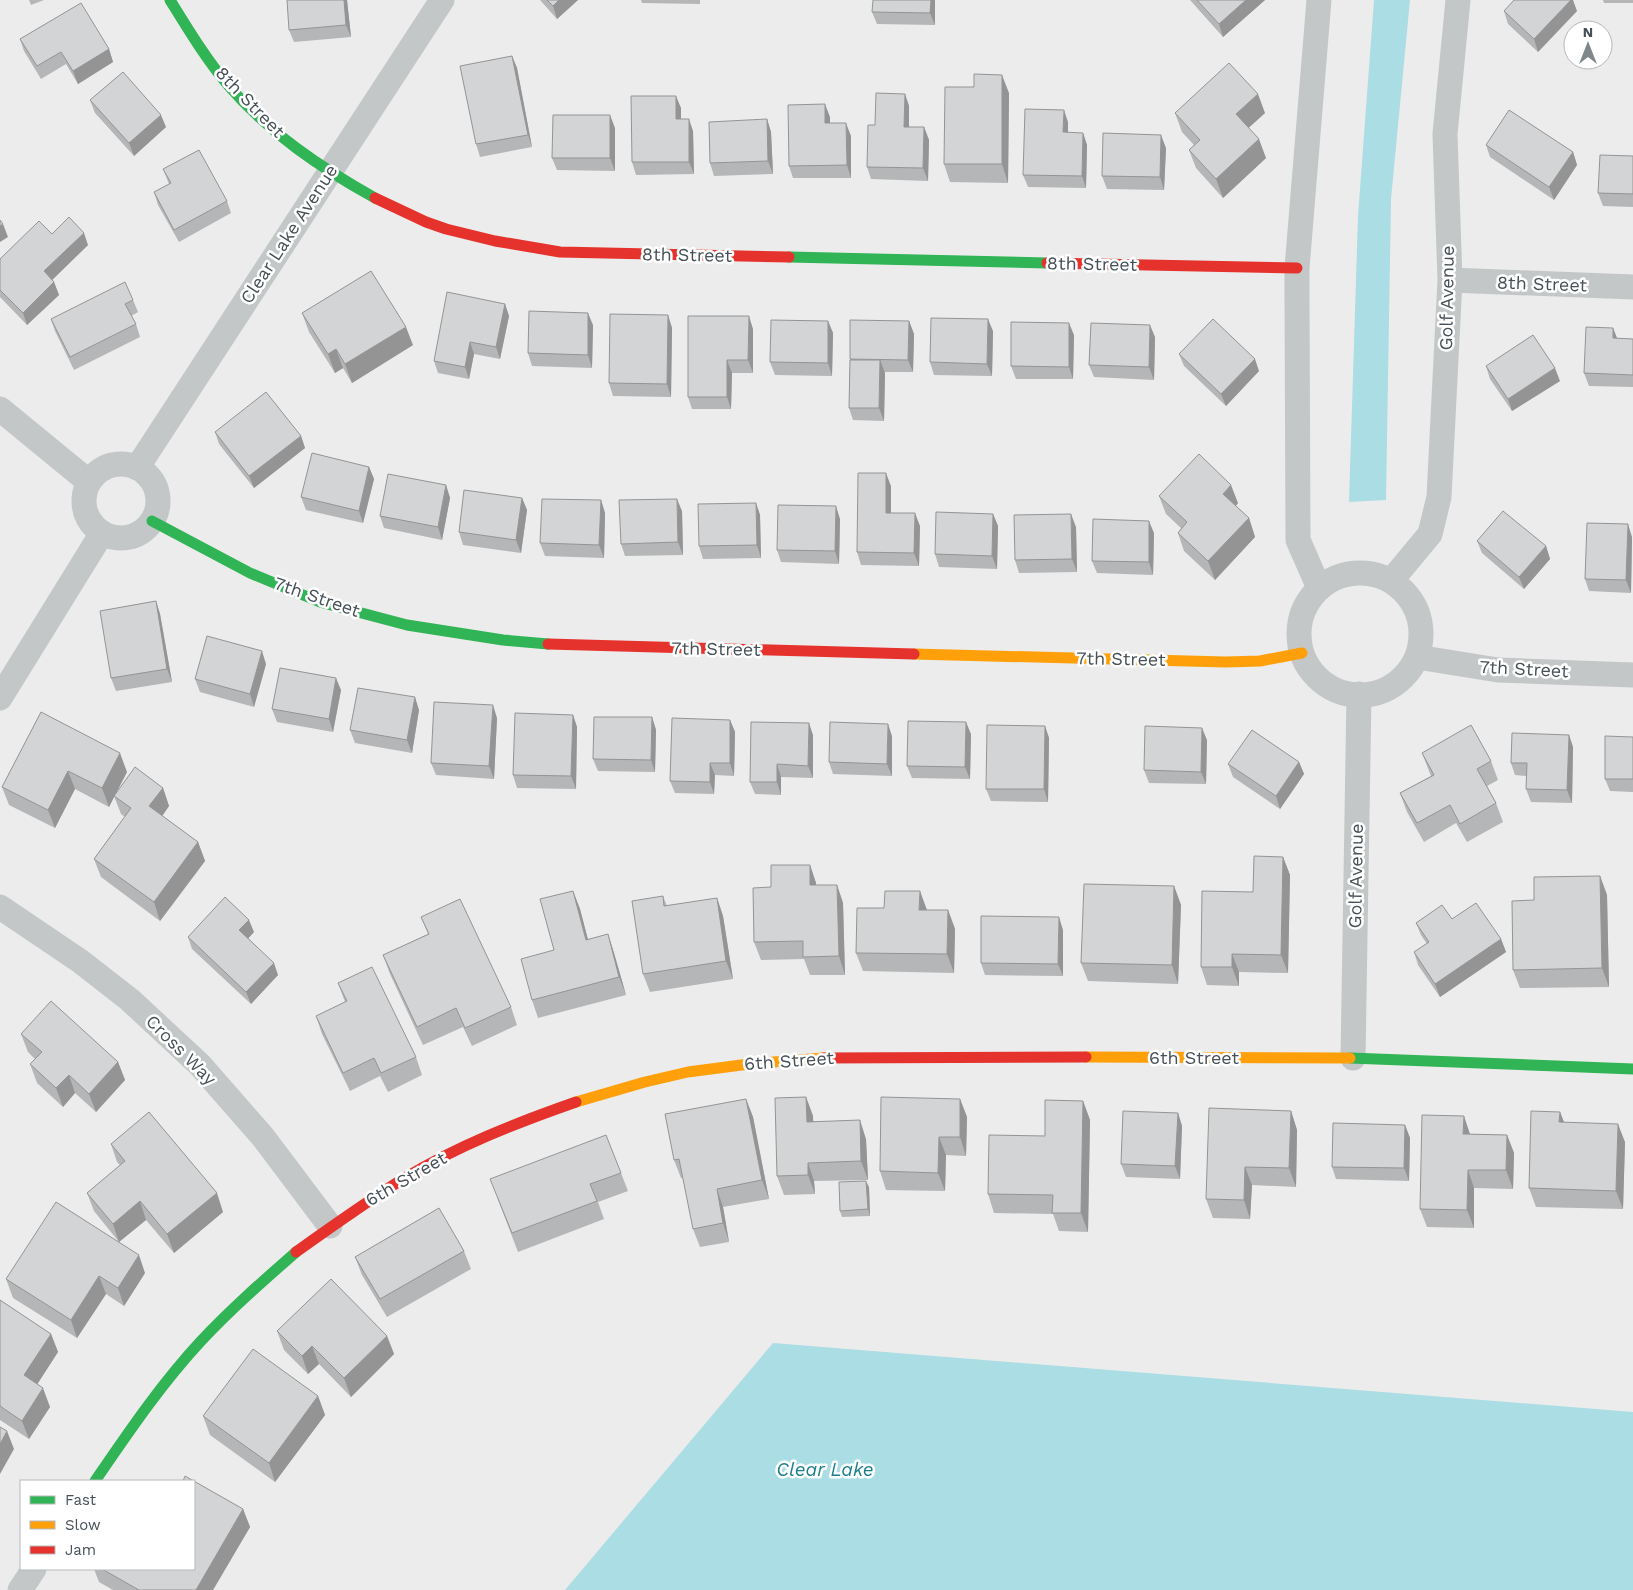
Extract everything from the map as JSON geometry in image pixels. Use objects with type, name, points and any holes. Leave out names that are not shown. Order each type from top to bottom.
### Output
[{"type":"street","name":"8th Street","points":[[170,0],[188,31],[229,85],[276,134],[367,195],[428,223],[472,236],[515,246],[560,252],[1298,268]]},
{"type":"street","name":"Clear Lake Avenue","points":[[137,468],[442,0]]},
{"type":"street","points":[[1319,0],[1298,268],[1298,540],[1319,588]]},
{"type":"street","name":"Golf Avenue","points":[[1391,581],[1430,534],[1439,497],[1450,280],[1445,134],[1458,0]]},
{"type":"street","name":"8th Street","points":[[1450,280],[1633,287]]},
{"type":"street","points":[[0,409],[89,482]]},
{"type":"street","points":[[127,465],[137,468],[146,474],[157,491],[157,512],[145,530],[135,536],[113,537],[102,533],[93,526],[87,516],[84,504],[89,482],[105,468],[127,465]]},
{"type":"street","name":"7th Street","points":[[152,521],[250,572],[320,602],[407,625],[503,640],[559,645],[1226,662],[1260,661],[1302,653]]},
{"type":"street","points":[[0,698],[102,533]]},
{"type":"street","points":[[1354,573],[1374,574],[1391,581],[1405,592],[1415,606],[1420,623],[1421,640],[1417,657],[1407,672],[1393,684],[1377,692],[1359,694],[1340,691],[1324,683],[1310,669],[1302,653],[1298,636],[1301,618],[1308,601],[1319,588],[1336,578],[1354,573]]},
{"type":"street","name":"7th Street","points":[[1417,657],[1498,670],[1633,674]]},
{"type":"street","name":"Golf Avenue","points":[[1353,1058],[1359,694]]},
{"type":"street","name":"Cross Way","points":[[0,907],[73,956],[130,1000],[200,1065],[263,1137],[330,1226]]},
{"type":"street","name":"6th Street","points":[[96,1480],[144,1411],[201,1341],[265,1278],[330,1226],[394,1184],[464,1145],[519,1121],[604,1091],[692,1071],[781,1060],[842,1057],[1353,1058],[1633,1068]]},
{"type":"street","points":[[20,1590],[33,1570]]},
{"type":"water","points":[[1374,0],[1410,0],[1391,199],[1386,500],[1349,502],[1358,216]]},
{"type":"water","name":"Clear Lake","points":[[773,1343],[1633,1412],[1633,1590],[565,1590]]},
{"type":"building","points":[[287,0],[344,0],[346,25],[289,30]]},
{"type":"building","points":[[547,0],[559,0],[553,6]]},
{"type":"building","points":[[873,0],[931,0],[930,13],[872,12]]},
{"type":"building","points":[[1197,0],[1246,0],[1219,24]]},
{"type":"building","points":[[1514,0],[1571,0],[1534,39],[1504,11]]},
{"type":"building","points":[[81,3],[109,49],[73,71],[61,52],[37,66],[20,39]]},
{"type":"building","points":[[512,56],[528,135],[476,144],[460,66]]},
{"type":"building","points":[[1229,63],[1258,94],[1236,114],[1259,139],[1216,179],[1189,150],[1200,140],[1175,113]]},
{"type":"building","points":[[123,72],[161,115],[129,143],[90,100]]},
{"type":"building","points":[[974,74],[1002,75],[1002,164],[944,164],[945,87],[974,87]]},
{"type":"building","points":[[876,93],[905,94],[904,127],[924,127],[923,168],[867,167],[868,125],[875,125]]},
{"type":"building","points":[[631,96],[676,96],[676,119],[689,119],[689,162],[632,162]]},
{"type":"building","points":[[825,104],[825,123],[846,123],[847,165],[789,166],[788,105]]},
{"type":"building","points":[[1025,109],[1064,110],[1063,132],[1083,133],[1082,176],[1023,175]]},
{"type":"building","points":[[1509,110],[1573,152],[1549,187],[1486,145]]},
{"type":"building","points":[[553,115],[610,115],[610,158],[552,158]]},
{"type":"building","points":[[767,119],[768,161],[710,163],[709,122]]},
{"type":"building","points":[[1103,133],[1161,135],[1160,177],[1102,176]]},
{"type":"building","points":[[199,150],[227,201],[174,230],[154,192],[171,183],[163,169]]},
{"type":"building","points":[[1600,155],[1633,156],[1633,194],[1598,193]]},
{"type":"building","points":[[69,217],[84,233],[44,271],[54,282],[23,313],[0,290],[0,259],[39,221],[52,234]]},
{"type":"building","points":[[371,271],[406,327],[345,364],[336,349],[328,354],[302,313]]},
{"type":"building","points":[[125,282],[133,300],[125,304],[136,324],[70,357],[51,319]]},
{"type":"building","points":[[447,292],[505,304],[496,347],[470,342],[465,367],[434,361]]},
{"type":"building","points":[[529,311],[588,313],[588,355],[528,353]]},
{"type":"building","points":[[610,314],[668,315],[667,384],[609,383]]},
{"type":"building","points":[[688,316],[749,316],[748,360],[727,360],[727,397],[688,397]]},
{"type":"building","points":[[931,318],[988,319],[987,364],[930,362]]},
{"type":"building","points":[[1213,319],[1255,359],[1221,394],[1179,354]]},
{"type":"building","points":[[771,320],[828,321],[828,363],[770,362]]},
{"type":"building","points":[[850,320],[909,321],[908,360],[850,359]]},
{"type":"building","points":[[1011,322],[1069,323],[1069,367],[1011,366]]},
{"type":"building","points":[[1091,323],[1150,325],[1149,367],[1089,365]]},
{"type":"building","points":[[1586,327],[1613,328],[1613,338],[1633,339],[1633,375],[1584,373]]},
{"type":"building","points":[[1533,335],[1555,368],[1508,399],[1486,366]]},
{"type":"building","points":[[850,360],[880,360],[879,408],[849,408]]},
{"type":"building","points":[[266,392],[301,436],[249,476],[215,432]]},
{"type":"building","points":[[312,453],[369,467],[359,511],[301,497]]},
{"type":"building","points":[[1199,454],[1231,485],[1223,494],[1249,518],[1208,561],[1178,533],[1187,522],[1159,496]]},
{"type":"building","points":[[858,473],[886,473],[886,513],[915,513],[914,553],[857,552]]},
{"type":"building","points":[[388,474],[446,485],[438,527],[380,516]]},
{"type":"building","points":[[464,490],[522,498],[516,540],[459,532]]},
{"type":"building","points":[[542,499],[601,500],[599,545],[540,543]]},
{"type":"building","points":[[677,499],[678,542],[621,544],[619,500]]},
{"type":"building","points":[[756,503],[757,545],[699,546],[698,504]]},
{"type":"building","points":[[778,505],[836,506],[835,551],[777,550]]},
{"type":"building","points":[[1503,511],[1546,546],[1519,577],[1477,541]]},
{"type":"building","points":[[936,512],[993,514],[992,556],[935,554]]},
{"type":"building","points":[[1071,514],[1072,559],[1015,560],[1014,515]]},
{"type":"building","points":[[1093,519],[1149,521],[1149,562],[1092,561]]},
{"type":"building","points":[[1587,523],[1628,524],[1626,580],[1585,579]]},
{"type":"building","points":[[156,601],[167,669],[111,678],[100,611]]},
{"type":"building","points":[[207,636],[262,651],[250,694],[195,679]]},
{"type":"building","points":[[280,668],[336,678],[329,719],[272,709]]},
{"type":"building","points":[[358,688],[415,697],[407,740],[350,730]]},
{"type":"building","points":[[434,702],[493,705],[489,766],[431,763]]},
{"type":"building","points":[[41,712],[120,753],[102,788],[68,771],[48,810],[2,787]]},
{"type":"building","points":[[515,713],[573,715],[571,776],[513,775]]},
{"type":"building","points":[[594,717],[652,717],[651,760],[593,759]]},
{"type":"building","points":[[672,718],[730,720],[730,763],[710,763],[710,782],[670,781]]},
{"type":"building","points":[[908,721],[966,722],[965,767],[907,766]]},
{"type":"building","points":[[751,722],[809,723],[808,766],[777,764],[777,782],[750,782]]},
{"type":"building","points":[[830,722],[888,724],[887,764],[829,762]]},
{"type":"building","points":[[987,725],[1045,726],[1044,789],[986,789]]},
{"type":"building","points":[[1471,725],[1491,761],[1477,769],[1496,803],[1460,824],[1450,805],[1417,823],[1400,793],[1434,775],[1422,753]]},
{"type":"building","points":[[1145,726],[1202,728],[1201,772],[1144,770]]},
{"type":"building","points":[[1252,730],[1299,762],[1276,796],[1228,764]]},
{"type":"building","points":[[1512,733],[1569,735],[1567,790],[1526,789],[1527,763],[1511,763]]},
{"type":"building","points":[[1605,736],[1633,737],[1633,779],[1605,779]]},
{"type":"building","points":[[135,767],[163,788],[149,806],[198,842],[154,902],[94,859],[131,808],[114,796]]},
{"type":"building","points":[[1254,856],[1283,857],[1281,955],[1232,954],[1232,967],[1201,967],[1202,891],[1253,892]]},
{"type":"building","points":[[771,865],[810,865],[810,885],[837,885],[839,956],[803,957],[803,941],[754,942],[753,888],[771,887]]},
{"type":"building","points":[[1600,876],[1602,968],[1513,970],[1512,901],[1534,900],[1534,877]]},
{"type":"building","points":[[1084,884],[1174,886],[1172,965],[1081,963]]},
{"type":"building","points":[[573,891],[586,940],[608,934],[619,977],[532,1000],[521,959],[554,950],[540,899]]},
{"type":"building","points":[[885,891],[920,891],[919,910],[948,910],[947,954],[856,953],[857,908],[884,908]]},
{"type":"building","points":[[663,896],[664,906],[717,898],[726,961],[643,974],[632,901]]},
{"type":"building","points":[[225,897],[249,920],[239,930],[274,963],[246,992],[188,937]]},
{"type":"building","points":[[460,899],[511,1007],[465,1028],[456,1008],[417,1027],[383,955],[429,934],[421,917]]},
{"type":"building","points":[[1476,903],[1501,939],[1435,984],[1414,952],[1429,942],[1416,923],[1442,905],[1452,919]]},
{"type":"building","points":[[981,916],[1059,917],[1058,964],[981,963]]},
{"type":"building","points":[[372,967],[416,1057],[381,1073],[374,1058],[343,1073],[316,1016],[347,1001],[338,983]]},
{"type":"building","points":[[51,1001],[118,1062],[89,1094],[69,1075],[56,1088],[30,1064],[42,1052],[21,1034]]},
{"type":"building","points":[[806,1097],[807,1122],[860,1120],[861,1161],[808,1163],[808,1175],[777,1176],[775,1098]]},
{"type":"building","points":[[881,1097],[960,1099],[960,1137],[939,1137],[938,1173],[880,1171]]},
{"type":"building","points":[[746,1099],[762,1180],[717,1189],[723,1223],[693,1229],[679,1159],[674,1160],[665,1114]]},
{"type":"building","points":[[1045,1100],[1083,1101],[1081,1213],[1052,1213],[1053,1195],[988,1194],[989,1135],[1045,1136]]},
{"type":"building","points":[[1209,1108],[1291,1111],[1289,1168],[1245,1167],[1244,1200],[1206,1199]]},
{"type":"building","points":[[1123,1111],[1178,1113],[1175,1166],[1121,1164]]},
{"type":"building","points":[[1531,1111],[1560,1112],[1559,1122],[1618,1124],[1616,1191],[1529,1188]]},
{"type":"building","points":[[149,1112],[217,1193],[167,1234],[140,1201],[113,1224],[87,1193],[125,1161],[111,1144]]},
{"type":"building","points":[[1422,1115],[1464,1116],[1463,1134],[1507,1135],[1506,1170],[1468,1170],[1467,1210],[1420,1209]]},
{"type":"building","points":[[1333,1123],[1405,1125],[1404,1168],[1332,1167]]},
{"type":"building","points":[[606,1135],[621,1173],[590,1184],[597,1201],[512,1233],[490,1179]]},
{"type":"building","points":[[866,1181],[868,1209],[840,1211],[839,1182]]},
{"type":"building","points":[[56,1202],[139,1255],[118,1288],[99,1276],[71,1320],[6,1279]]},
{"type":"building","points":[[439,1208],[464,1251],[380,1299],[355,1257]]},
{"type":"building","points":[[331,1279],[387,1336],[344,1378],[312,1346],[302,1356],[277,1331]]},
{"type":"building","points":[[0,1300],[51,1334],[24,1375],[43,1388],[22,1421],[0,1406]]},
{"type":"building","points":[[253,1349],[318,1396],[269,1463],[203,1416]]},
{"type":"building","points":[[0,1427],[7,1431],[0,1444]]},
{"type":"building","points":[[185,1476],[192,1480],[183,1480]]},
{"type":"building","points":[[195,1482],[243,1509],[196,1590],[139,1590],[104,1570],[195,1570]]},
{"type":"traffic: fast","points":[[170,0],[220,75],[261,119],[316,162],[375,198]]},
{"type":"traffic: fast","points":[[789,257],[1047,263]]},
{"type":"traffic: fast","points":[[152,521],[250,573],[320,602],[407,625],[503,640],[548,644]]},
{"type":"traffic: fast","points":[[1350,1058],[1633,1069]]},
{"type":"traffic: fast","points":[[96,1480],[145,1409],[186,1357],[259,1284],[296,1252]]},
{"type":"traffic: slow","points":[[914,654],[1226,662],[1260,661],[1302,653]]},
{"type":"traffic: slow","points":[[1086,1057],[1350,1058]]},
{"type":"traffic: slow","points":[[576,1102],[688,1072],[749,1064],[823,1058]]},
{"type":"traffic: jam","points":[[375,198],[426,222],[446,229],[495,241],[560,252],[789,257]]},
{"type":"traffic: jam","points":[[1047,263],[1297,268]]},
{"type":"traffic: jam","points":[[548,644],[914,654]]},
{"type":"traffic: jam","points":[[823,1058],[1086,1057]]},
{"type":"traffic: jam","points":[[296,1252],[335,1224],[423,1167],[487,1136],[576,1102]]}]
